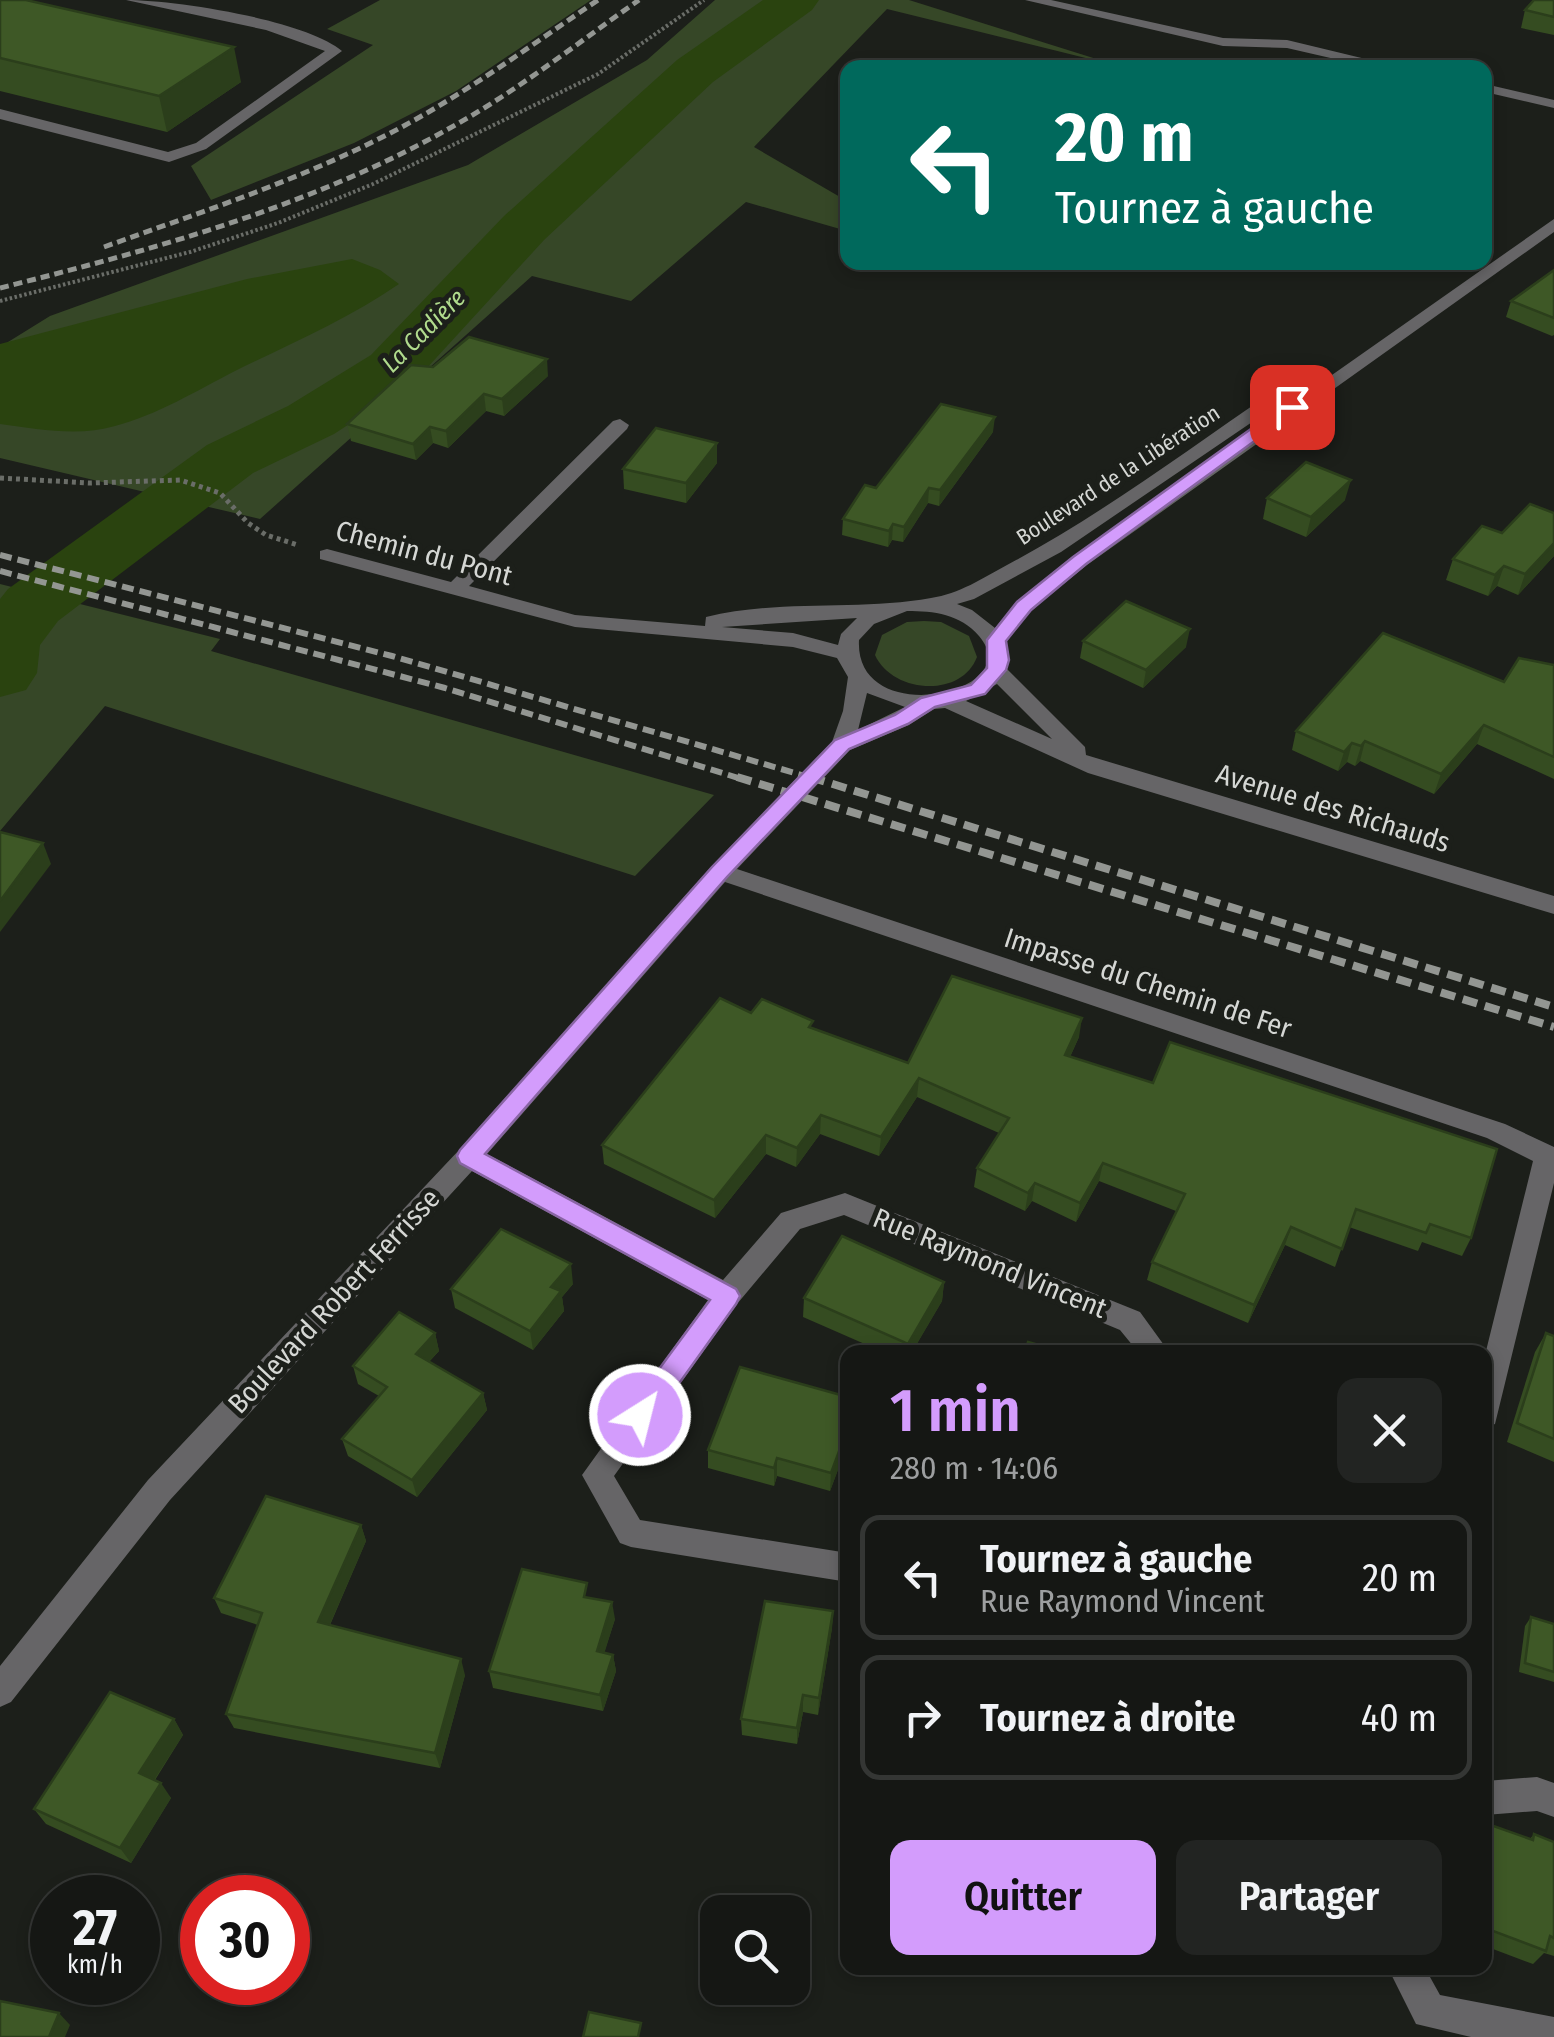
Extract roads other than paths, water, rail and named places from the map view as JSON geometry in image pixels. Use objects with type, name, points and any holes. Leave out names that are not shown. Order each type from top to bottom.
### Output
[{"type":"street","points":[[0,114],[169,157],[202,146],[336,51],[323,42],[279,30],[133,0]]},
{"type":"street","points":[[1032,0],[1223,42],[1287,44],[1360,60]]},
{"type":"street","points":[[1492,90],[1554,104]]},
{"type":"street","points":[[1492,246],[1554,203]]},
{"type":"street","name":"Boulevard de la Libération","points":[[1492,268],[1554,224]]},
{"type":"street","name":"Boulevard de la Libération","points":[[931,605],[967,595],[1054,548],[1456,270]]},
{"type":"street","name":"Boulevard de la Libération","points":[[996,640],[1024,606],[1080,560],[1489,270]]},
{"type":"street","points":[[454,590],[620,425]]},
{"type":"street","name":"Chemin du Pont","points":[[326,555],[575,621],[793,640],[845,653]]},
{"type":"street","points":[[931,605],[971,617],[996,640],[1000,660],[996,670],[978,689],[938,702],[888,696],[858,679],[845,653],[849,636],[862,622],[882,611],[931,605]]},
{"type":"street","name":"Chemin du Pont","points":[[673,628],[761,616],[882,611]]},
{"type":"street","name":"Avenue des Richauds","points":[[996,670],[1051,729],[1096,768]]},
{"type":"street","name":"Boulevard Robert Ferrisse","points":[[0,1691],[159,1490],[469,1156],[720,872],[842,744],[854,711],[858,679]]},
{"type":"street","name":"Avenue des Richauds","points":[[938,702],[1096,768],[1554,905]]},
{"type":"street","name":"Boulevard Robert Ferrisse","points":[[842,744],[938,702]]},
{"type":"street","name":"Impasse du Chemin de Fer","points":[[720,872],[1496,1131],[1551,1157]]},
{"type":"street","points":[[469,1156],[727,1296]]},
{"type":"street","points":[[1492,1388],[1551,1157]]},
{"type":"street","name":"Rue Raymond Vincent","points":[[840,1567],[631,1533],[596,1474],[727,1296],[791,1220],[845,1204],[1130,1321],[1149,1345]]},
{"type":"street","points":[[1492,1797],[1537,1794],[1554,1800]]},
{"type":"street","points":[[1410,1975],[1429,2011],[1554,2035]]},
{"type":"waterway","name":"La Cadière","points":[[0,673],[4,643],[33,605],[230,459],[311,420],[393,368],[524,228],[695,71],[795,0]]},
{"type":"railway","points":[[104,247],[254,193],[364,146],[451,99],[598,0]]},
{"type":"railway","points":[[0,288],[234,222],[348,178],[481,110],[639,0]]},
{"type":"railway","points":[[0,555],[392,656],[819,780]]},
{"type":"railway","points":[[0,571],[445,688],[745,780]]},
{"type":"railway","points":[[737,777],[1554,1027]]},
{"type":"railway","points":[[810,777],[1554,1007]]}]
